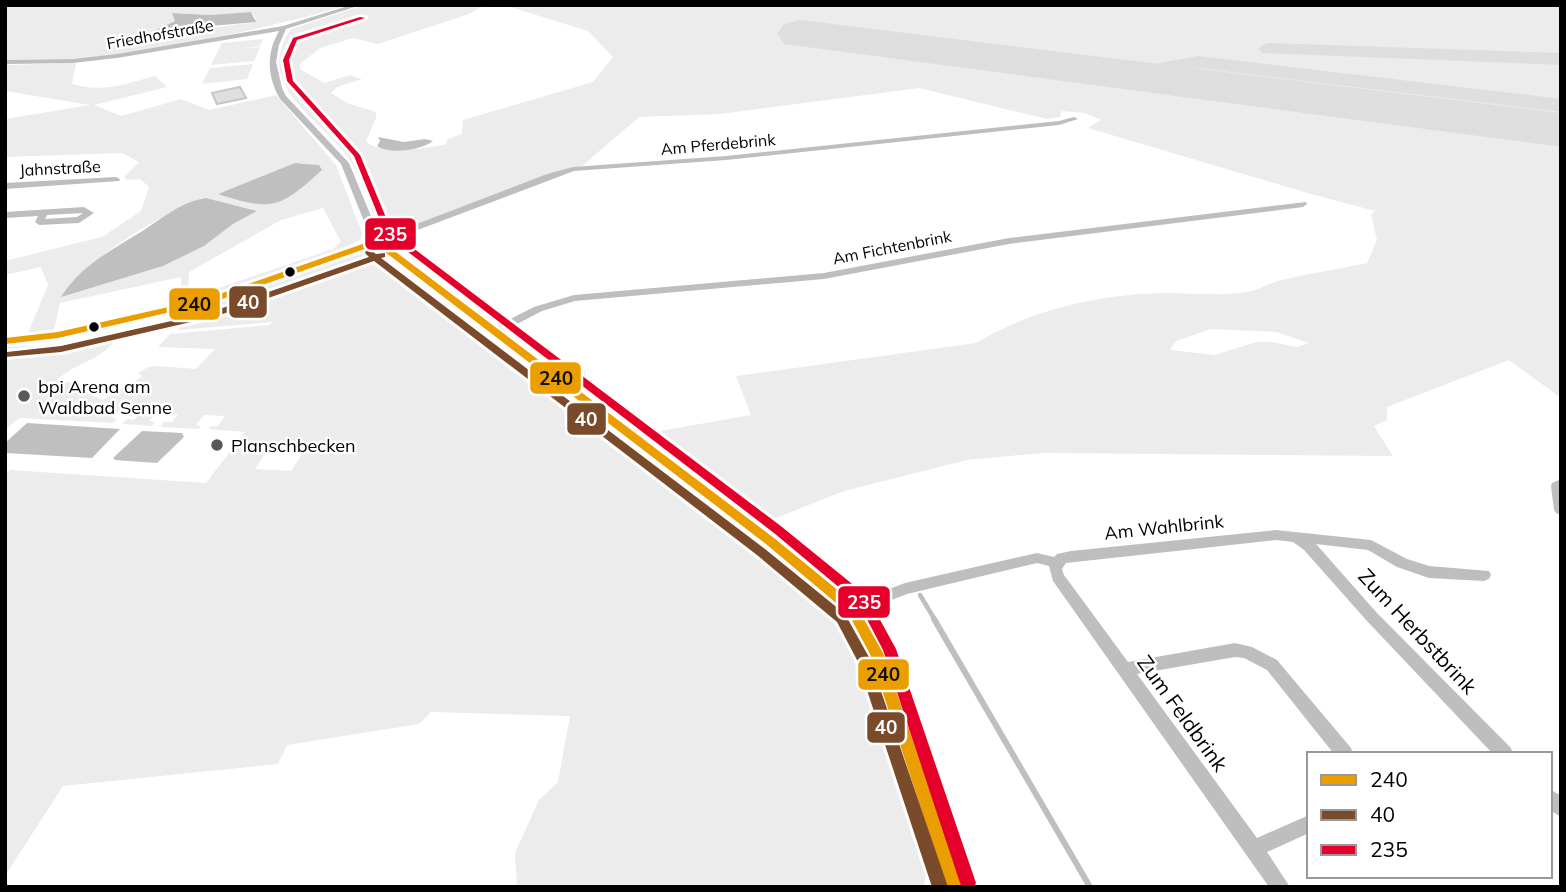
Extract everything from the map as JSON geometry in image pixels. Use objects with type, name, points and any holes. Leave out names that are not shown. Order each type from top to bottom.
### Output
[{"type":"street","name":"Friedhofstraße","points":[[5,62],[100,58],[284,29],[358,5]]},
{"type":"street","points":[[284,29],[272,59],[277,86],[283,97],[345,163],[377,242],[771,541],[852,609],[876,653],[955,887]]},
{"type":"street","name":"Am Pferdebrink","points":[[5,341],[58,335],[211,300],[573,169],[726,158],[1074,119]]},
{"type":"street","name":"Jahnstraße","points":[[5,186],[116,179]]},
{"type":"street","name":"Am Fichtenbrink","points":[[493,332],[538,309],[574,298],[826,276],[1009,241],[1303,204]]},
{"type":"street","points":[[5,215],[44,212],[83,210],[90,213],[72,221],[39,222],[44,212]]},
{"type":"street","points":[[1561,484],[1557,486],[1561,510]]},
{"type":"street","name":"Am Wahlbrink","points":[[852,609],[905,589],[1037,558],[1057,563],[1062,558],[1072,556],[1276,536],[1371,545],[1402,563],[1429,572],[1484,575]]},
{"type":"street","name":"Zum Herbstbrink","points":[[1299,540],[1309,546],[1372,617],[1503,752]]},
{"type":"street","name":"Zum Feldbrink","points":[[1057,563],[1055,569],[1058,577],[1281,887]]},
{"type":"street","points":[[1124,669],[1235,650],[1247,652],[1272,665],[1343,752]]},
{"type":"street","points":[[1254,849],[1307,825]]},
{"type":"shaded area","points":[[5,5],[349,5],[219,37],[86,58],[5,60],[5,38],[8,37],[5,31]],"holes":[[[251,12],[256,18],[253,23],[155,38],[154,32],[176,20],[177,13],[210,15]]]},
{"type":"shaded area","points":[[364,5],[485,5],[469,14],[378,44],[353,38],[320,48],[300,64],[300,69],[324,83],[350,75],[362,79],[337,87],[331,93],[347,103],[376,112],[366,141],[382,149],[403,150],[445,145],[448,139],[462,134],[463,120],[593,82],[613,57],[588,31],[504,5],[1561,5],[1561,398],[1509,360],[1387,407],[1387,420],[1374,426],[1393,456],[1043,453],[967,460],[844,491],[766,522],[677,455],[643,434],[751,415],[736,376],[976,343],[1020,321],[1092,300],[1141,294],[1241,293],[1282,280],[1367,263],[1377,240],[1371,215],[1375,211],[1088,128],[1101,120],[1084,113],[1062,111],[1060,117],[1047,119],[919,88],[720,114],[639,117],[582,166],[545,175],[399,231],[379,232],[351,162],[285,86],[280,69],[281,50],[291,29]],"holes":[[[1211,329],[1276,332],[1309,343],[1297,347],[1256,342],[1215,355],[1170,350],[1176,341]]]},
{"type":"shaded area","points":[[251,12],[256,22],[211,26],[204,30],[150,38],[154,31],[175,21],[172,13],[210,15]]},
{"type":"shaded area","points":[[263,39],[260,46],[230,49],[260,47],[254,61],[211,65],[222,43]]},
{"type":"shaded area","points":[[76,63],[72,84],[83,87],[104,88],[155,76],[167,87],[94,105],[121,116],[181,99],[209,110],[276,95],[336,165],[362,233],[361,239],[347,247],[218,293],[181,301],[181,297],[219,288],[333,249],[341,242],[323,208],[281,220],[189,272],[188,292],[181,294],[181,277],[60,303],[54,330],[28,333],[48,285],[41,267],[5,275],[5,261],[102,237],[141,211],[149,187],[140,179],[127,180],[124,177],[139,162],[122,153],[5,157],[5,119],[90,105],[5,91],[5,65]],"holes":[[[301,163],[317,165],[232,197],[218,194]],[[206,198],[257,211],[233,224],[204,246],[163,266],[62,296],[87,268],[127,238],[190,203]]]},
{"type":"shaded area","points":[[253,64],[247,79],[202,84],[210,68]]},
{"type":"shaded area","points":[[378,137],[404,142],[425,139],[433,141],[414,149],[397,151],[377,146],[380,141]]},
{"type":"shaded area","points":[[295,163],[319,165],[322,170],[285,199],[264,204],[218,194]]},
{"type":"shaded area","points":[[206,198],[257,211],[233,224],[204,246],[163,266],[61,297],[78,276],[98,259],[173,211]]},
{"type":"shaded area","points":[[369,251],[782,564],[820,600],[849,645],[926,875],[924,886],[517,887],[515,853],[539,800],[558,782],[570,716],[431,712],[419,724],[287,745],[278,764],[63,786],[5,876],[5,475],[10,470],[206,483],[245,432],[208,429],[218,426],[225,416],[204,415],[196,425],[201,426],[198,429],[160,427],[164,422],[172,422],[178,414],[157,413],[149,421],[155,422],[152,426],[122,424],[127,419],[134,420],[141,412],[120,410],[112,418],[117,419],[113,423],[19,418],[5,430],[5,347],[27,346],[27,352],[47,352],[114,341],[101,354],[66,373],[53,386],[74,381],[79,384],[77,388],[103,400],[140,378],[142,376],[138,373],[148,367],[196,369],[215,349],[158,347],[170,334],[269,325],[273,322],[179,330],[180,313]],"holes":[[[266,452],[302,454],[291,471],[255,469]]]},
{"type":"shaded area","points":[[27,423],[120,429],[92,458],[5,453],[5,443]]},
{"type":"shaded area","points":[[142,431],[182,433],[184,437],[157,463],[113,458]]},
{"type":"building","points":[[240,87],[246,98],[217,104],[212,93]]},
{"type":"waterway","points":[[920,595],[935,620]]},
{"type":"waterway","points":[[934,619],[1090,887]]},
{"type":"taxiway","points":[[1269,49],[1561,59]]},
{"type":"taxiway","points":[[1179,82],[1164,76],[1166,67],[1198,62],[1561,106]]},
{"type":"runway","points":[[800,34],[1561,130]]},
{"type":"transit line","name":"235","points":[[362,18],[295,39],[286,60],[290,81],[357,155],[389,233],[778,530],[863,600],[889,649],[968,883]]},
{"type":"transit line","name":"240","points":[[377,242],[770,541],[852,609],[876,653],[955,887]]},
{"type":"transit line","name":"240","points":[[5,341],[58,335],[211,300],[377,242]]},
{"type":"transit line","name":"40","points":[[369,253],[761,552],[841,618],[863,659],[940,887]]},
{"type":"transit line","name":"40","points":[[7,355],[61,349],[214,314],[382,255]]},
{"type":"place","name":"bpi Arena am Waldbad Senne","points":[[24,396]]},
{"type":"place","name":"Planschbecken","points":[[217,445]]}]
